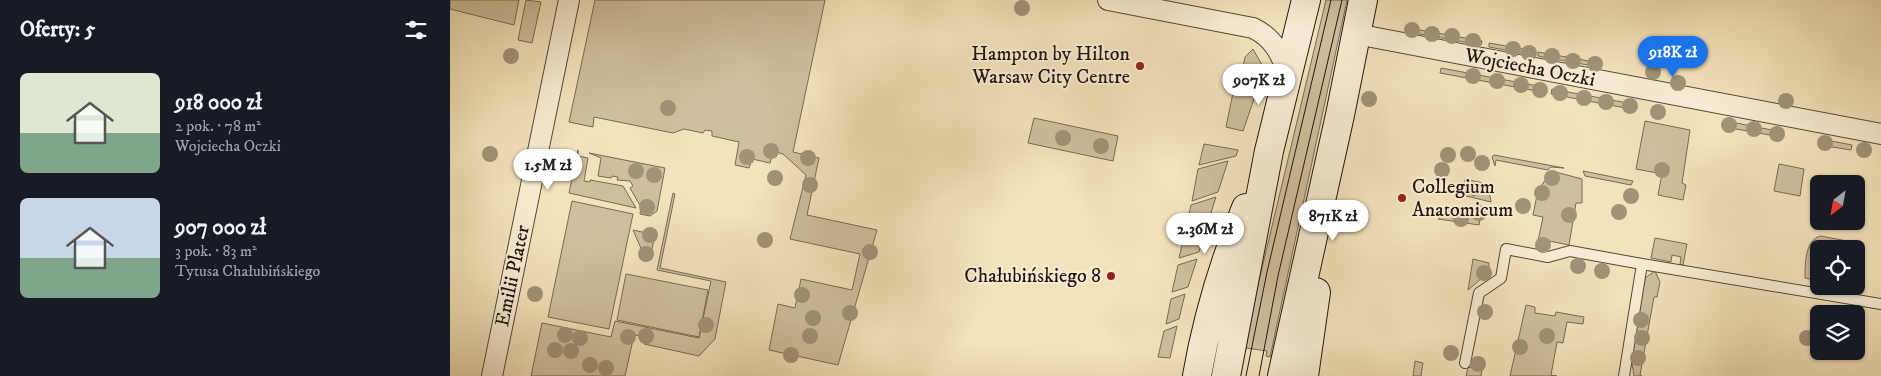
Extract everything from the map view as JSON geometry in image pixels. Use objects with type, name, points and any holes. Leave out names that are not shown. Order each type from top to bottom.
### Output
[{"type":"main road","points":[[1228,364],[1269,151],[1306,0]]},
{"type":"main road","points":[[1290,371],[1363,0]]},
{"type":"main road","points":[[1197,376],[1207,327],[1229,248],[1269,151]]},
{"type":"street","name":"Emilii Plater","points":[[492,376],[569,0]]},
{"type":"street","points":[[1108,0],[1253,28],[1261,32],[1276,46],[1288,76]]},
{"type":"street","name":"Wojciecha Oczki","points":[[1356,34],[1458,55],[1881,134]]},
{"type":"lane","points":[[1465,363],[1479,293],[1501,278],[1506,250],[1548,256],[1570,251],[1881,304]]},
{"type":"lane","points":[[1624,376],[1642,264]]},
{"type":"shaded area","points":[[450,0],[519,0],[514,25],[450,9]]},
{"type":"shaded area","points":[[526,0],[541,2],[532,43],[518,40]]},
{"type":"shaded area","points":[[595,0],[825,0],[793,152],[819,158],[807,215],[877,230],[838,365],[769,350],[778,304],[795,308],[801,279],[852,290],[860,254],[790,239],[806,175],[783,154],[773,151],[770,163],[752,159],[749,168],[735,165],[739,142],[712,136],[712,131],[705,130],[703,133],[684,129],[673,133],[594,117],[593,127],[569,122]]},
{"type":"shaded area","points":[[1326,0],[1347,0],[1270,357],[1266,356],[1267,351],[1246,348],[1245,352],[1242,352]]},
{"type":"shaded area","points":[[1409,28],[1482,41],[1481,45],[1409,32]]},
{"type":"shaded area","points":[[1489,43],[1534,51],[1533,55],[1489,47]]},
{"type":"shaded area","points":[[1253,49],[1262,65],[1260,90],[1256,93],[1243,131],[1226,127],[1235,83],[1240,82],[1245,57]]},
{"type":"shaded area","points":[[1538,52],[1600,63],[1599,67],[1538,56]]},
{"type":"shaded area","points":[[1441,68],[1543,87],[1542,92],[1440,73]]},
{"type":"shaded area","points":[[1552,89],[1633,104],[1631,109],[1551,94]]},
{"type":"shaded area","points":[[1034,118],[1118,136],[1113,161],[1028,143]]},
{"type":"shaded area","points":[[1645,121],[1690,130],[1682,183],[1686,185],[1683,200],[1658,195],[1662,174],[1636,169]]},
{"type":"shaded area","points":[[1726,121],[1782,132],[1781,137],[1725,127]]},
{"type":"shaded area","points":[[1821,139],[1852,145],[1851,150],[1820,145]]},
{"type":"shaded area","points":[[1204,144],[1238,150],[1236,156],[1199,165]]},
{"type":"shaded area","points":[[578,150],[578,156],[588,158],[584,181],[590,182],[590,180],[623,186],[636,208],[569,193]]},
{"type":"shaded area","points":[[589,153],[665,168],[657,211],[650,216],[640,214],[641,207],[630,188],[633,186],[630,181],[617,180],[618,177],[612,176],[611,178],[598,176],[601,158]]},
{"type":"shaded area","points":[[1494,155],[1564,168],[1551,167],[1548,170],[1496,160],[1495,166],[1492,157]]},
{"type":"shaded area","points":[[1228,161],[1218,192],[1192,201],[1198,169]]},
{"type":"shaded area","points":[[1779,164],[1804,169],[1800,196],[1774,191]]},
{"type":"shaded area","points":[[1552,171],[1582,179],[1582,203],[1576,203],[1569,245],[1549,241],[1548,248],[1543,251],[1537,246],[1543,217],[1533,215],[1538,190]]},
{"type":"shaded area","points":[[1583,171],[1633,181],[1631,185],[1585,176]]},
{"type":"shaded area","points":[[1465,179],[1483,183],[1489,191],[1491,202],[1462,195]],"holes":[[[1475,182],[1481,188],[1480,193],[1473,196],[1467,190],[1468,186]]]},
{"type":"shaded area","points":[[673,193],[675,194],[660,268],[726,282],[715,339],[699,356],[644,344],[645,337],[634,335],[625,376],[531,376],[542,323],[611,337],[615,321],[699,338],[711,281],[657,270]]},
{"type":"shaded area","points":[[1216,197],[1209,219],[1186,227],[1191,205]]},
{"type":"shaded area","points":[[572,201],[633,214],[609,329],[548,317]]},
{"type":"shaded area","points":[[1453,207],[1481,212],[1479,225],[1438,219]]},
{"type":"shaded area","points":[[1207,224],[1199,252],[1179,258],[1185,232]]},
{"type":"shaded area","points":[[633,230],[655,235],[650,258],[646,260]]},
{"type":"shaded area","points":[[1821,236],[1843,240],[1814,240]]},
{"type":"shaded area","points":[[1655,238],[1687,244],[1683,265],[1680,264],[1681,257],[1672,255],[1671,262],[1651,258]]},
{"type":"shaded area","points":[[1810,245],[1810,279],[1805,278]]},
{"type":"shaded area","points":[[1197,259],[1188,287],[1172,292],[1178,265]]},
{"type":"shaded area","points":[[1473,259],[1489,263],[1489,272],[1468,290]]},
{"type":"shaded area","points":[[1655,271],[1660,282],[1657,297],[1654,297],[1640,375],[1642,376],[1634,376],[1631,357],[1645,278]]},
{"type":"shaded area","points":[[626,274],[708,290],[699,337],[617,320]]},
{"type":"shaded area","points":[[1185,294],[1179,319],[1166,324],[1171,299]]},
{"type":"shaded area","points":[[1526,305],[1535,307],[1535,313],[1555,316],[1556,312],[1584,317],[1583,324],[1567,322],[1563,343],[1557,342],[1551,375],[1557,376],[1510,376]]},
{"type":"shaded area","points":[[1177,326],[1170,358],[1158,357],[1164,331]]},
{"type":"shaded area","points":[[1415,361],[1423,363],[1421,376],[1413,376]]},
{"type":"shaded area","points":[[1468,367],[1482,370],[1481,376],[1466,376]]},
{"type":"tram line","points":[[1246,376],[1267,272],[1331,0]]},
{"type":"tram line","points":[[1259,376],[1278,276],[1342,0]]},
{"type":"place","name":"Hampton by Hilton Warsaw City Centre","points":[[1140,66]]},
{"type":"place","name":"Collegium Anatomicum","points":[[1402,198]]},
{"type":"place","name":"Chałubińskiego 8","points":[[1111,276]]}]
